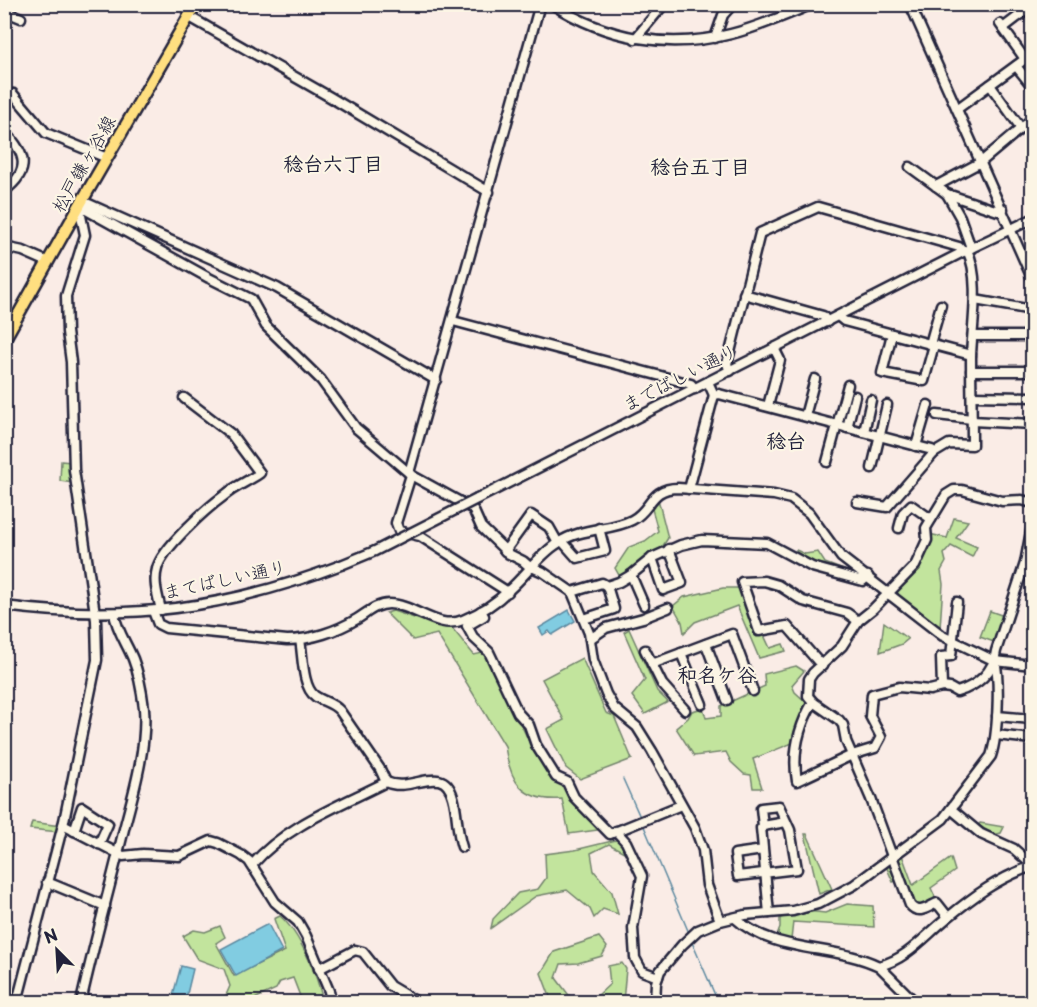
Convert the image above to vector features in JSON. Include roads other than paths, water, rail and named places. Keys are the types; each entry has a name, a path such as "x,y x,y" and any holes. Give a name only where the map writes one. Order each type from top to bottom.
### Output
{"main road":[{"name":"松戸鎌ヶ谷線","path":"4,340 80,203 196,4"}],"street":[{"path":"508,592 420,536 399,531 396,523 540,4"},
{"path":"552,4 590,26 635,39 685,42 734,34 813,4"},
{"path":"635,39 664,4"},
{"path":"715,38 723,15 733,4"},
{"path":"910,4 1032,278"},
{"path":"957,109 1029,56 1001,26 1032,6"},
{"path":"4,11 21,18"},
{"path":"188,16 489,192"},
{"path":"1016,66 1032,86"},
{"path":"990,85 1021,128"},
{"path":"4,98 13,94 46,133 106,158"},
{"path":"936,186 981,162 1032,119"},
{"path":"4,131 15,142 24,166 15,182 4,191"},
{"path":"910,167 947,194 998,211 1002,209"},
{"path":"857,502 887,507 934,453 949,444 972,445 971,355 975,300 971,260 960,217 947,194"},
{"path":"80,203 277,288 436,380"},
{"path":"80,203 209,278 251,299 266,326 321,380 356,428 410,474 473,509 481,527 506,551 572,592 584,619 593,660 613,706 637,727 699,837 707,885 720,921"},
{"path":"17,1002 63,825 97,660 95,613 74,470 71,362 67,332 66,296 85,235 80,203"},
{"path":"730,371 727,364 760,233 818,207 967,250"},
{"name":"までばしい通り","path":"341,565 375,551 826,321 1032,219"},
{"path":"4,247 23,251 48,262"},
{"path":"744,294 823,316 826,321"},
{"path":"975,300 1032,310"},
{"path":"892,334 882,373 924,381 941,305"},
{"path":"838,316 844,321 971,355"},
{"path":"453,321 692,384 695,389"},
{"path":"973,336 1032,336"},
{"path":"768,406 780,360 774,348"},
{"path":"971,371 1032,371"},
{"path":"805,416 815,379"},
{"path":"689,489 714,395 708,382"},
{"path":"826,462 848,385"},
{"path":"714,395 719,394 768,406 932,450 934,453"},
{"path":"847,428 855,396"},
{"path":"972,396 1032,397"},
{"path":"184,398 231,434 260,473 226,493 160,558 156,571 158,624 166,628 300,640 341,627 381,605 395,605 449,623 461,621 481,611 508,592 560,542 580,533 632,520 654,496 664,489 689,489 774,495 791,500 809,513 842,556 954,642 995,661 1032,664"},
{"path":"864,432 871,400"},
{"path":"872,468 887,405"},
{"path":"916,446 928,405"},
{"path":"937,415 1032,424"},
{"path":"948,917 937,903 922,911 911,908 839,720 808,696 809,679 842,646 858,621 915,566 927,540 926,528 946,495 954,490 962,490 1002,501 1022,500 1032,503"},
{"path":"899,528 903,513 911,505 931,519"},
{"path":"506,551 531,515 549,527 560,542 577,558 605,550 599,528"},
{"path":"655,1002 658,977 664,965 692,934 707,925 720,921 793,911 818,904 854,885 943,819 951,809 991,756 996,735 997,716 996,651 1029,564 1032,526"},
{"path":"607,586 631,575 652,558 669,549 702,540 767,543 812,567 863,581 868,576"},
{"path":"652,558 663,590 682,583 669,549"},
{"name":"まてばしい通り","path":"4,606 95,613 157,611 260,593 341,565"},
{"path":"631,575 644,605"},
{"path":"822,666 787,626 759,631 742,582 764,581 778,585 803,601 847,613 858,621"},
{"path":"572,592 602,583 607,586 614,609 584,619"},
{"path":"942,687 941,657 951,656 957,602"},
{"path":"590,639 606,628 643,618 668,608"},
{"path":"481,611 484,616 467,626 473,637 489,652 518,713 529,725 536,745 556,777 567,782 574,797 610,834 681,805"},
{"path":"81,1002 139,763 144,717 138,675 114,613"},
{"path":"651,664 732,634 753,691"},
{"path":"300,640 308,689 314,696 334,705 340,711 371,754 386,782 398,786 432,779 445,781 453,797 456,827 462,847"},
{"path":"706,644 727,700"},
{"path":"645,651 662,684 685,710"},
{"path":"681,653 702,704"},
{"path":"813,702 798,738 794,766 797,781 852,755 873,750 881,737 870,716 873,694 899,687 930,690 942,687 957,692 969,688 990,671 995,661"},
{"path":"997,716 1032,719"},
{"path":"996,735 1032,739"},
{"path":"252,865 286,835 322,813 386,782"},
{"path":"763,850 735,854 738,876 765,873 797,869 786,822 779,806 761,808 764,826 761,828 763,850 765,873 769,913"},
{"path":"74,831 82,807 108,824 99,844"},
{"path":"879,966 913,950 927,934 1000,879 1032,865 1014,849 981,834 951,809"},
{"path":"764,826 786,822"},
{"path":"63,825 123,856 143,854 179,856 211,841 231,849 249,861 275,902 298,922 329,991 331,1002"},
{"path":"616,831 626,842 642,876 633,928 635,958 642,971 658,977"},
{"path":"47,882 105,906"},
{"path":"735,918 763,935 789,945 845,954 879,966 915,1002"},
{"path":"319,969 359,949 390,986 417,1002"}],"water":[{"path":"569,610 575,621 552,635 549,631 543,635 539,628"},
{"path":"268,924 282,951 236,976 221,949"},
{"path":"181,966 193,969 186,998 173,995"}],"waterway":[{"path":"623,779 640,817"},
{"path":"643,824 689,933"},
{"path":"691,940 718,1002"}],"district":[{"name":"稔台六丁目","path":"333,164"},
{"name":"稔台五丁目","path":"700,167"},
{"name":"稔台","path":"786,441"},
{"name":"和名ケ谷","path":"717,675"}]}
